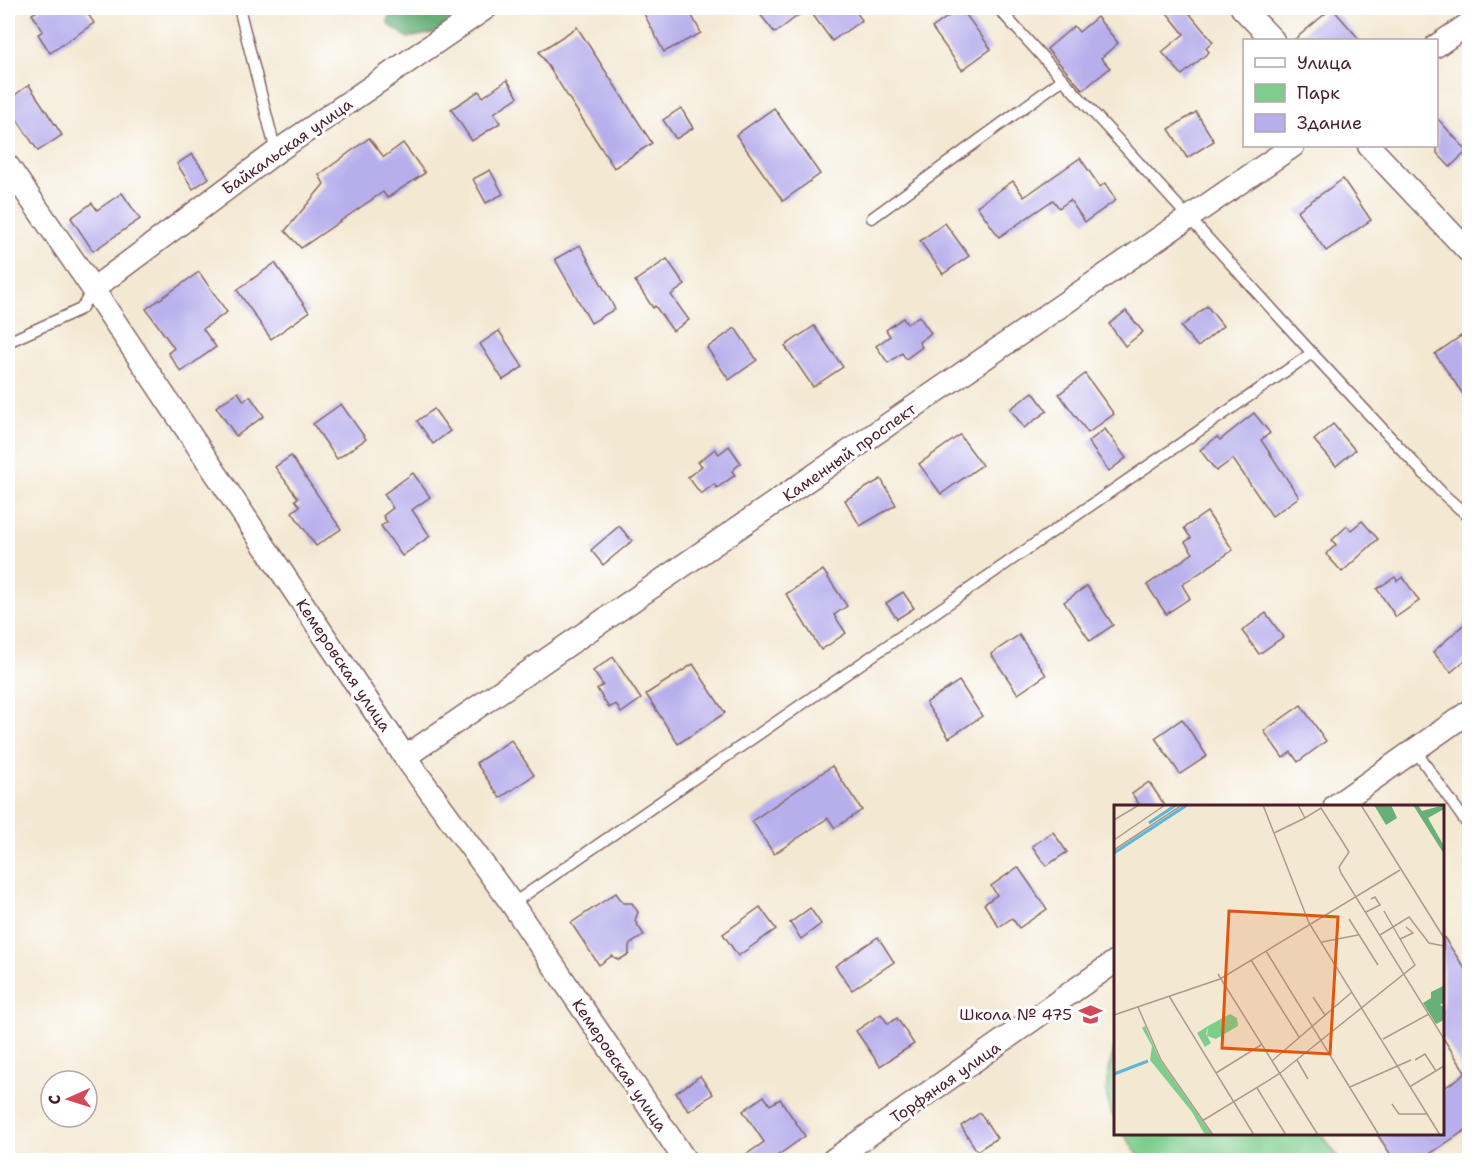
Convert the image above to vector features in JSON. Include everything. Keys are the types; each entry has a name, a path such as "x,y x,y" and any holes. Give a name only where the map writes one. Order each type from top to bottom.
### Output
{"street":[{"name":"Байкальская улица","path":"93,289 276,152 486,8"},
{"path":"1242,8 1272,39"},
{"path":"1438,45 1470,23"},
{"name":"Каменный проспект","path":"405,757 1292,147"},
{"path":"1371,147 1470,254"},
{"name":"Кемеровская улица","path":"8,166 93,289 405,757 512,904 685,1161"},
{"path":"1338,805 1470,711"},
{"name":"Торфяная улица","path":"833,1161 1114,962"}],"lane":[{"path":"239,8 276,152"},
{"path":"998,8 1312,353 1442,493 1470,519"},
{"path":"872,218 1063,79"},
{"path":"8,342 81,309 93,289"},
{"path":"512,904 1312,353"},
{"path":"1415,750 1470,828"}],"green space":[{"path":"390,8 458,8 438,32 408,38 388,24"},
{"path":"1114,1050 1114,1118 1108,1101 1108,1074"},
{"path":"1125,1135 1322,1135 1340,1160 1142,1160"}],"building":[{"path":"42,8 84,8 94,23 50,53 38,34 43,31 32,14"},
{"path":"641,8 688,8 701,33 664,52"},
{"path":"755,8 808,8 775,33"},
{"path":"808,8 853,8 862,20 832,41"},
{"path":"960,8 991,49 962,70 932,28"},
{"path":"1163,8 1185,8 1213,42 1206,48 1209,52 1182,75 1162,52 1184,34"},
{"path":"1332,8 1359,39 1295,39"},
{"path":"1097,17 1118,43 1101,58 1110,68 1083,90 1047,49 1074,26 1079,32"},
{"path":"577,27 652,143 614,168 539,52"},
{"path":"507,80 518,97 494,113 500,123 472,141 451,109 479,91 483,97"},
{"path":"29,85 62,135 38,151 8,106 8,100"},
{"path":"681,108 693,128 676,139 663,120"},
{"path":"774,108 820,174 783,201 736,135"},
{"path":"1196,112 1214,141 1187,158 1169,129"},
{"path":"1438,119 1467,151 1450,167 1437,153"},
{"path":"369,138 384,157 403,143 425,173 387,198 383,192 301,248 285,231 324,184 319,175"},
{"path":"192,154 209,178 193,189 177,164"},
{"path":"1080,158 1100,187 1105,183 1116,200 1085,222 1070,200 1059,208 1053,200 999,237 977,206 1013,181 1024,197"},
{"path":"490,170 503,194 486,203 473,179"},
{"path":"1343,179 1371,220 1326,251 1297,211"},
{"path":"122,193 140,219 93,251 71,218 92,203 97,210"},
{"path":"945,223 969,256 943,274 920,241"},
{"path":"580,245 615,309 591,323 555,259"},
{"path":"667,259 685,285 671,295 689,320 673,331 655,306 653,308 635,281"},
{"path":"275,263 309,312 271,339 237,290"},
{"path":"199,272 227,312 203,329 216,347 181,372 168,353 174,348 146,309"},
{"path":"1207,306 1223,326 1198,347 1181,327"},
{"path":"1126,311 1143,332 1125,346 1109,324"},
{"path":"919,316 931,333 919,342 922,347 906,359 902,353 888,363 876,346 890,336 886,330 903,318 907,324"},
{"path":"814,326 843,367 813,387 785,346"},
{"path":"735,328 757,360 729,380 707,348"},
{"path":"499,331 523,367 503,380 480,344"},
{"path":"1461,336 1470,348 1470,404 1435,354"},
{"path":"1085,374 1114,414 1088,433 1059,394"},
{"path":"238,392 244,401 250,396 264,416 236,436 216,407"},
{"path":"1033,392 1047,411 1024,428 1010,409"},
{"path":"341,404 366,439 337,459 313,424"},
{"path":"434,409 450,431 433,444 417,421"},
{"path":"1254,413 1270,433 1261,440 1299,497 1272,516 1233,459 1216,471 1200,450 1217,437 1220,440"},
{"path":"1333,424 1355,450 1336,466 1314,440"},
{"path":"1105,429 1126,458 1109,471 1088,442"},
{"path":"960,435 982,465 941,494 919,464"},
{"path":"729,446 741,463 732,471 735,475 717,488 714,484 701,494 688,477 702,466 698,462 715,449 719,454"},
{"path":"291,456 341,529 316,546 292,512 300,506 295,500 298,498 275,467"},
{"path":"413,473 430,497 412,510 430,536 402,556 381,526 387,522 383,516 393,508 384,494"},
{"path":"881,479 896,505 860,526 845,500"},
{"path":"1207,512 1233,550 1182,585 1190,598 1166,614 1147,585 1193,553 1185,542 1191,538 1184,528"},
{"path":"1362,521 1378,539 1342,572 1326,554 1336,545 1332,540 1347,526 1351,530"},
{"path":"619,526 632,541 603,565 591,550"},
{"path":"823,570 847,606 834,615 846,633 821,650 786,594"},
{"path":"1395,577 1397,581 1403,577 1419,601 1396,617 1377,589"},
{"path":"1087,586 1113,625 1090,641 1064,602"},
{"path":"903,592 914,608 897,619 886,603"},
{"path":"1266,613 1283,637 1259,654 1242,631"},
{"path":"1470,619 1470,656 1451,672 1433,652"},
{"path":"1019,635 1046,675 1018,694 991,654"},
{"path":"613,657 641,699 621,713 616,704 609,708 597,689 603,685 593,671"},
{"path":"693,664 725,713 678,744 646,694"},
{"path":"959,681 982,716 949,738 926,703"},
{"path":"1301,705 1326,741 1298,762 1291,752 1283,758 1264,731"},
{"path":"1182,719 1207,756 1180,774 1155,738"},
{"path":"511,740 534,775 500,798 476,763"},
{"path":"832,766 862,810 835,828 828,818 774,854 752,821"},
{"path":"1149,782 1165,805 1140,805 1132,794"},
{"path":"1053,832 1067,852 1046,866 1032,846"},
{"path":"1018,867 1047,909 1019,928 1012,918 999,927 984,904 997,895 991,886"},
{"path":"616,893 623,903 632,903 638,912 635,921 644,935 629,945 629,954 619,960 612,956 599,965 571,923"},
{"path":"760,907 776,929 738,956 723,934"},
{"path":"810,908 821,924 801,939 790,923"},
{"path":"878,937 894,962 852,990 835,966"},
{"path":"1444,937 1470,976 1470,1127 1419,1161 1395,1161 1378,1135 1444,1135 1444,1088 1466,1073 1444,1040"},
{"path":"881,1014 888,1024 897,1018 914,1044 880,1066 856,1031"},
{"path":"700,1076 713,1094 689,1111 676,1093"},
{"path":"764,1096 770,1105 780,1099 805,1136 770,1161 737,1161 764,1142 743,1111"},
{"path":"980,1113 997,1138 977,1151 961,1126"}],"place":[{"name":"Школа № 475","path":"1090,1014"}]}
